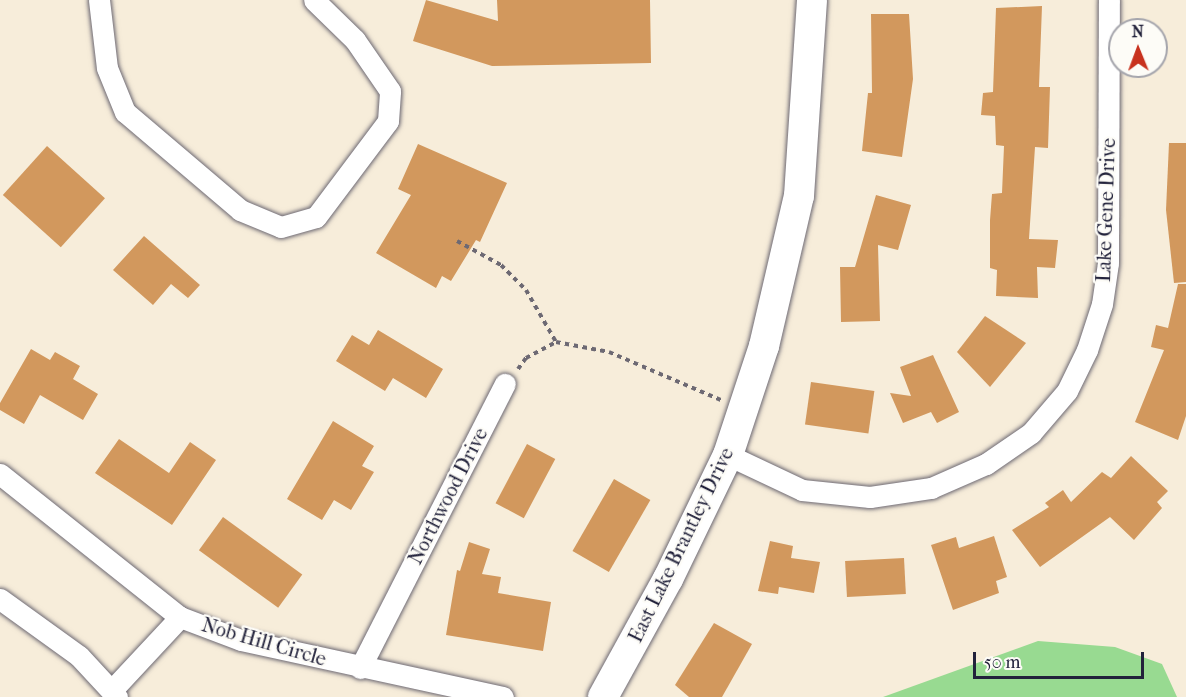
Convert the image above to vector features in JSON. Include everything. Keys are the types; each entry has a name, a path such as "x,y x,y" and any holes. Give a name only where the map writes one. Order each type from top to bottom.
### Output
{"street":[{"path":"99,0 106,68 125,112 240,210 281,227 316,217 387,121 390,91 355,40 314,0"},
{"name":"East Lake Brantley Drive","path":"603,697 678,559 728,455 743,410 785,265 798,196 812,0"},
{"name":"Lake Gene Drive","path":"728,455 802,490 870,497 931,488 986,464 1030,433 1067,391 1087,350 1102,304 1108,263 1108,0"},
{"name":"Northwood Drive","path":"360,668 505,384"},
{"name":"Nob Hill Circle","path":"0,474 180,617 240,640 360,668 503,697"},
{"path":"0,599 79,656 114,693 180,617"}],"path":[{"path":"457,241 501,264 526,290 556,342"},
{"path":"505,384 526,358 556,342 609,352 743,410"}],"green space":[{"path":"1038,641 1115,647 1162,664 1177,697 883,697"}],"building":[{"path":"426,0 498,21 497,0 650,0 651,63 492,66 413,41"},
{"path":"1042,6 1039,87 1050,87 1048,148 1035,147 1029,239 1058,240 1055,268 1037,267 1038,298 996,296 997,270 990,268 990,220 992,194 1002,193 1004,146 996,145 995,116 981,115 983,93 993,92 996,8"},
{"path":"871,14 909,14 913,79 902,157 862,151 868,93 872,93"},
{"path":"1169,143 1186,143 1186,282 1174,283 1166,210"},
{"path":"418,144 507,183 480,242 476,240 451,281 442,276 436,288 376,253 411,195 398,189"},
{"path":"47,146 105,198 61,247 3,195"},
{"path":"876,195 911,205 898,250 878,245 880,321 841,322 840,267 855,267"},
{"path":"144,236 200,285 188,298 171,284 153,305 113,270"},
{"path":"1178,284 1186,284 1186,416 1178,440 1135,422 1164,350 1151,347 1156,325 1168,328"},
{"path":"985,316 1026,343 990,387 957,352"},
{"path":"378,330 443,369 426,398 393,378 385,391 336,361 352,335 369,345"},
{"path":"31,349 50,360 55,352 80,366 73,379 98,394 83,420 40,395 24,424 0,410 0,403"},
{"path":"933,355 959,412 937,423 931,412 903,423 890,393 911,396 900,367"},
{"path":"811,382 874,391 868,433 805,425"},
{"path":"333,421 374,446 362,466 374,472 351,510 334,500 322,520 287,499"},
{"path":"119,439 169,473 190,442 216,460 172,525 95,473"},
{"path":"527,444 555,459 524,518 496,503"},
{"path":"1131,456 1168,491 1157,502 1162,508 1134,540 1110,517 1040,567 1012,530 1049,507 1045,503 1063,490 1071,502 1102,472 1111,478"},
{"path":"614,479 650,500 609,572 572,551"},
{"path":"223,517 302,575 278,608 199,550"},
{"path":"994,536 1007,577 996,581 999,593 953,610 931,545 956,537 959,548"},
{"path":"770,541 793,546 791,558 820,562 814,593 779,587 778,594 758,591"},
{"path":"469,542 490,549 482,574 501,577 498,593 551,602 543,651 446,635 457,570 460,571"},
{"path":"904,558 906,594 847,597 845,561"},
{"path":"714,623 752,644 722,697 689,697 675,685"}]}
